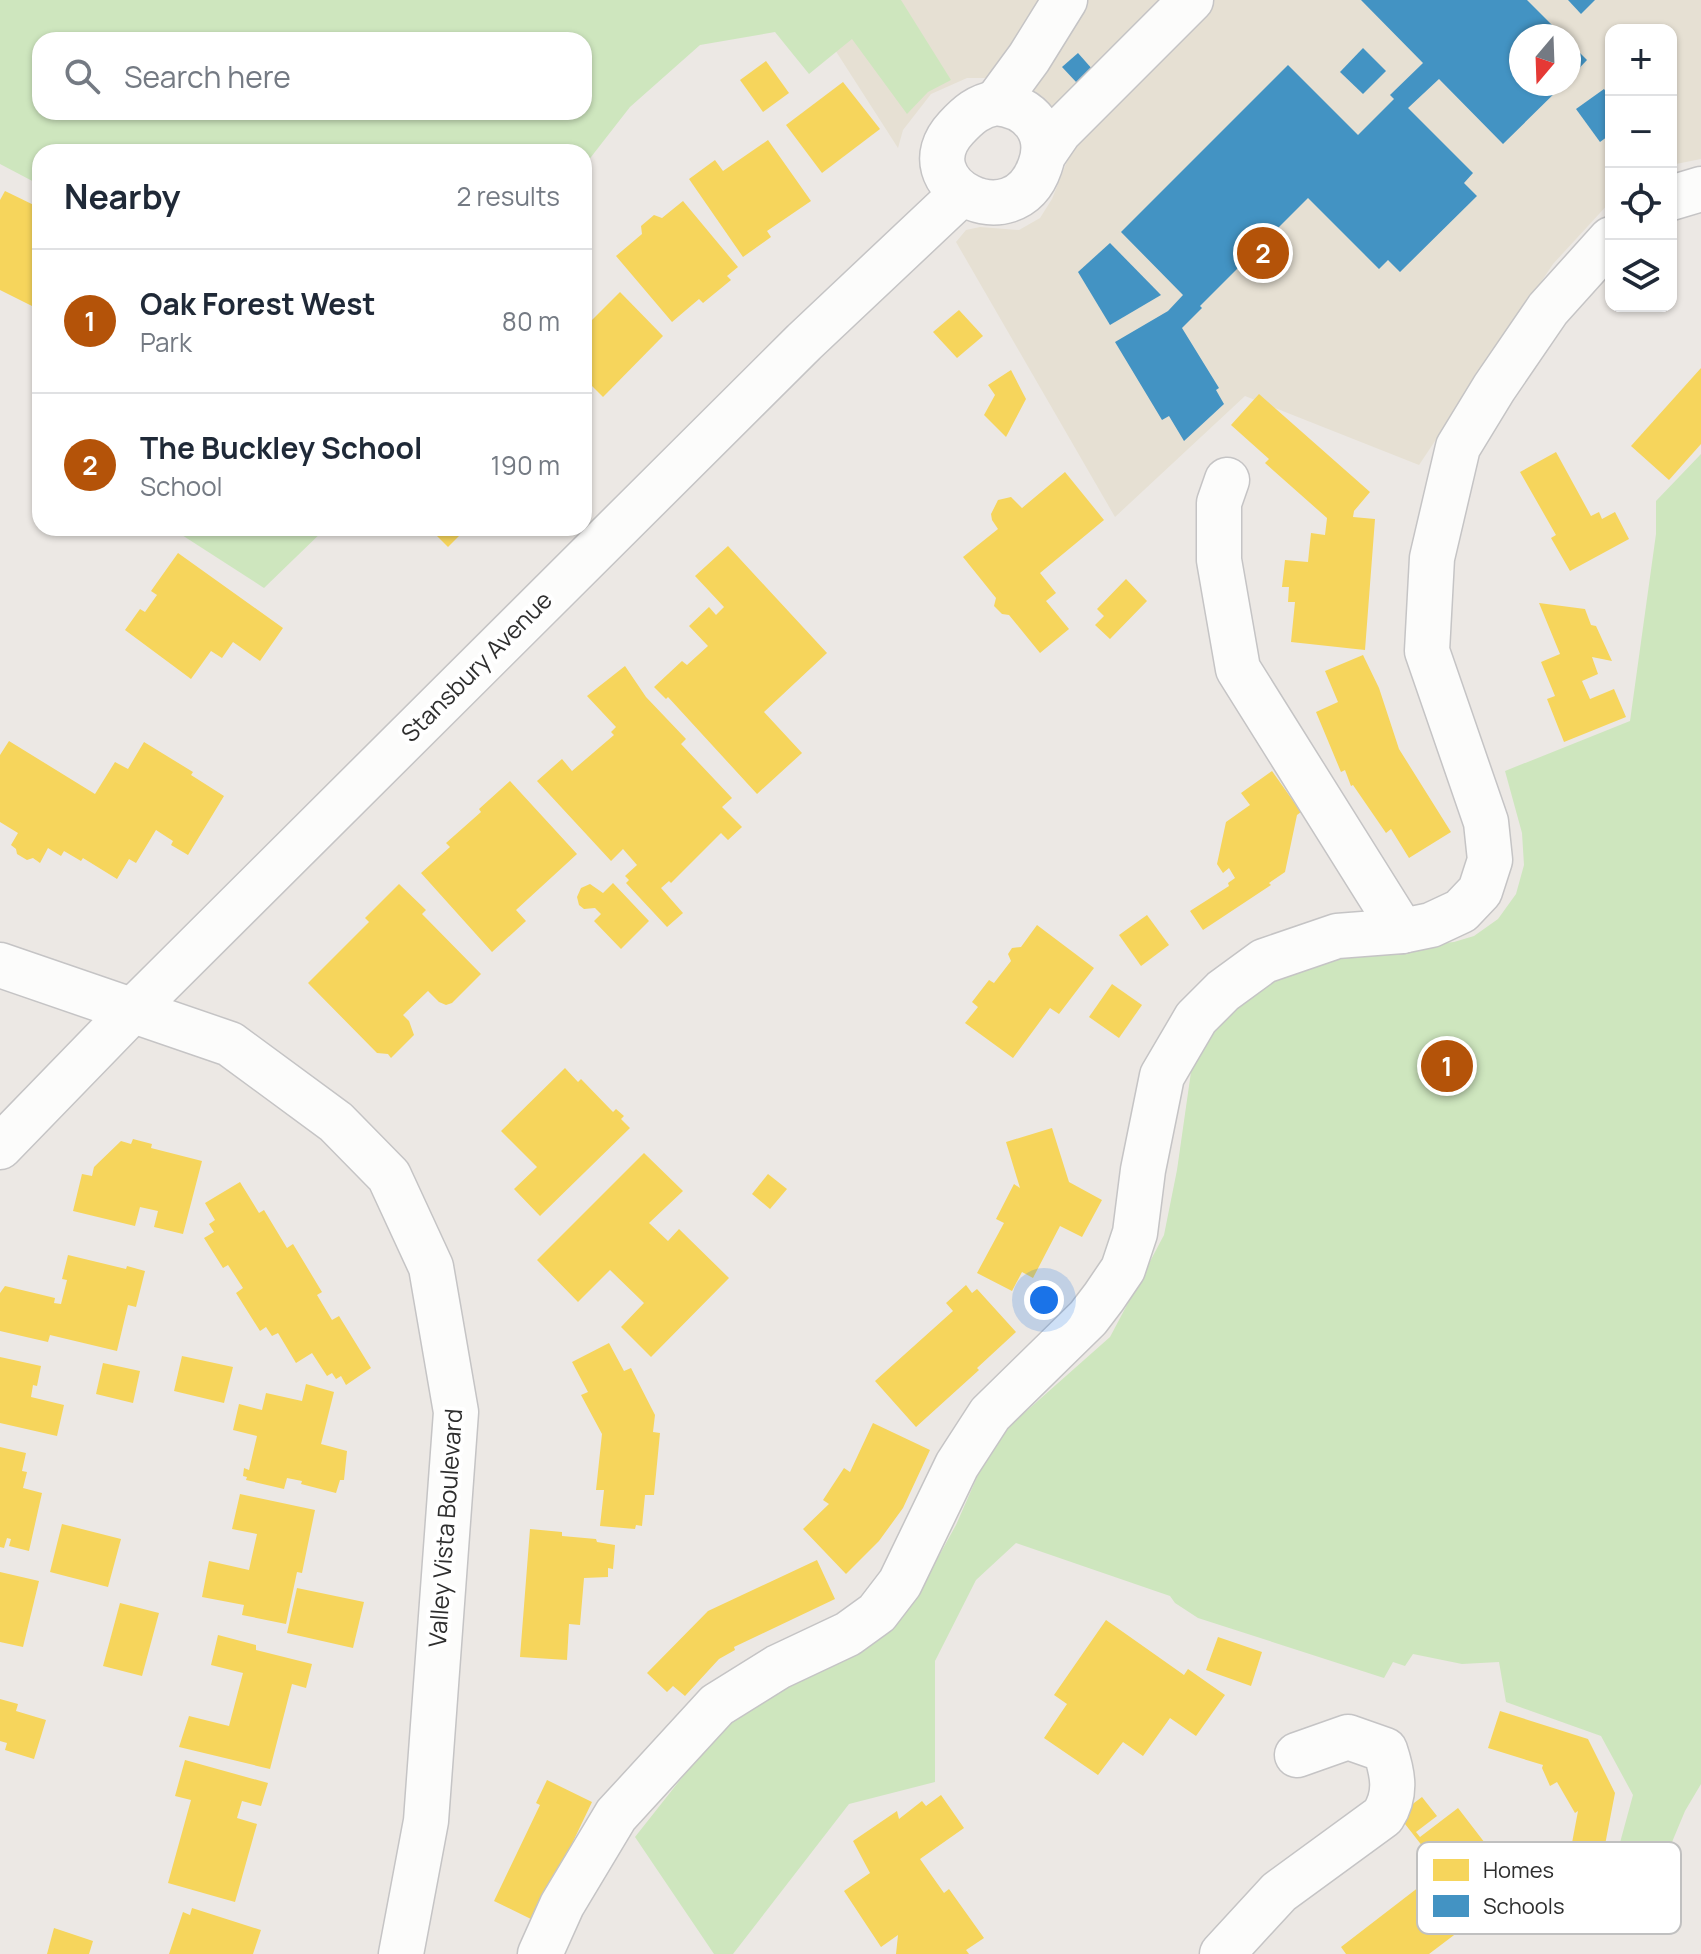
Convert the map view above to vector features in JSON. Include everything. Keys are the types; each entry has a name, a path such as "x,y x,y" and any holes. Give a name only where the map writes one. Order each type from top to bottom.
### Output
{"street":[{"path":"996,103 1065,0"},
{"path":"1046,151 1040,129 1033,119 1006,103 996,103 982,106 967,117 944,145 943,160 946,175 961,194 994,202 1024,193 1038,174 1046,151 1059,132 1191,0"},
{"path":"1677,196 1701,189"},
{"name":"Stansbury Avenue","path":"0,1147 132,1011 804,342 961,194"},
{"path":"540,1954 562,1905 616,1815 717,1705 778,1667 848,1634 877,1613 900,1583 957,1465 990,1414 1088,1318 1104,1297 1123,1269 1135,1233 1143,1170 1162,1076 1196,1018 1223,991 1264,961 1337,936 1402,931 1431,925 1461,911 1480,891 1490,860 1486,822 1427,651 1432,558 1458,447 1548,309 1610,240"},
{"path":"1227,480 1219,503 1219,560 1238,669 1402,931"},
{"name":"Valley Vista Boulevard","path":"0,965 230,1044 336,1122 389,1176 431,1267 456,1412 426,1821 401,1954"},
{"path":"1222,1954 1279,1892 1383,1816 1391,1804 1394,1778 1385,1750 1348,1737 1297,1755"}],"shaded area":[{"path":"803,0 1701,0 1701,159 1677,164 1677,24 1605,24 1605,208 1553,264 1419,465 1245,396 1115,517 956,242 966,230 980,227 1019,230 1040,218 1052,199 1069,156 1063,116 1023,86 995,78 967,78 931,94 903,130 898,148"}],"green space":[{"path":"0,0 901,0 951,80 928,92 907,114 852,39 809,74 775,32 700,45 630,107 592,156 592,144 32,144 32,181 0,164"},
{"path":"1701,454 1701,1784 1672,1842 1620,1842 1633,1795 1601,1736 1506,1702 1499,1662 1462,1664 1413,1654 1405,1666 1393,1662 1384,1678 1198,1618 1175,1603 1170,1596 1016,1543 976,1580 935,1661 935,1782 849,1804 733,1954 714,1954 635,1837 718,1732 758,1701 883,1634 910,1608 956,1525 981,1468 1006,1429 1110,1337 1164,1235 1191,1072 1206,1034 1291,958 1454,942 1474,936 1498,919 1516,894 1524,865 1522,833 1505,771 1630,721 1656,534 1656,501"},
{"path":"183,536 318,536 264,588"}],"building: Homes":[{"path":"766,61 789,93 763,112 740,80"},
{"path":"843,82 880,129 822,173 786,125"},
{"path":"768,140 811,201 767,231 771,237 743,257 689,179 715,160 723,171"},
{"path":"5,191 32,204 32,306 0,290 0,200"},
{"path":"683,201 738,267 727,276 731,280 703,303 699,299 672,322 616,256 642,234 641,226 654,215 662,218"},
{"path":"620,292 663,336 603,397 592,386 592,320"},
{"path":"959,310 983,336 957,358 933,332"},
{"path":"1701,368 1701,444 1669,480 1631,446"},
{"path":"1011,370 1026,399 1006,437 984,415 995,395 988,385"},
{"path":"1259,394 1370,492 1354,511 1353,517 1375,519 1365,650 1291,642 1295,602 1288,602 1289,587 1282,587 1285,560 1308,562 1311,533 1325,535 1327,518 1265,463 1269,459 1231,425"},
{"path":"1556,452 1591,516 1599,512 1602,519 1615,512 1629,539 1570,571 1551,538 1556,535 1520,472"},
{"path":"1065,472 1104,520 1040,573 1056,593 1046,601 1069,629 1040,653 1009,615 1002,614 994,606 996,598 963,557 998,529 991,514 998,500 1011,497 1022,508"},
{"path":"437,536 459,536 448,547"},
{"path":"728,546 827,653 764,712 802,753 757,794 668,697 666,699 654,687 682,661 687,665 708,646 689,626 709,607 716,615 724,607 695,576"},
{"path":"178,553 283,628 260,661 233,642 222,658 211,651 191,679 125,630 140,609 145,612 157,595 151,591"},
{"path":"1126,579 1147,601 1110,639 1095,625 1104,616 1097,609"},
{"path":"1539,603 1585,609 1612,661 1592,657 1598,674 1582,681 1590,699 1614,689 1626,717 1564,742 1547,699 1555,696 1541,662 1560,654"},
{"path":"1363,655 1379,688 1399,749 1451,832 1409,858 1391,829 1386,833 1351,786 1345,770 1341,772 1316,712 1338,702 1325,671"},
{"path":"625,666 646,697 686,739 681,744 732,798 722,807 742,827 728,840 721,833 671,883 669,881 661,888 683,913 667,927 626,883 629,880 625,876 637,865 623,849 611,861 537,781 562,759 572,771 614,735 611,732 616,727 587,696"},
{"path":"9,741 95,794 115,762 128,769 144,742 193,772 191,775 224,796 188,855 171,845 173,841 156,830 136,863 129,859 117,879 83,858 81,861 64,851 61,856 48,848 40,863 33,858 27,860 17,854 11,845 18,833 0,822 0,755"},
{"path":"1272,771 1301,812 1297,815 1285,872 1269,883 1271,885 1203,930 1190,911 1229,886 1228,883 1235,878 1229,868 1223,873 1217,864 1226,822 1250,805 1241,793"},
{"path":"510,781 577,854 516,910 526,921 492,952 421,873 450,847 446,843"},
{"path":"613,883 649,921 621,949 594,921 601,914 595,908 584,909 577,897 581,888 590,884 603,893"},
{"path":"399,884 426,910 422,914 481,974 452,1003 446,1005 428,991 403,1015 414,1035 391,1058 388,1054 377,1053 308,983 369,922 365,918"},
{"path":"1147,915 1169,945 1141,966 1119,935"},
{"path":"1037,925 1094,968 1059,1014 1050,1008 1013,1058 965,1023 978,1007 972,1002 989,980 994,983 1011,961 1008,954 1012,948 1021,947"},
{"path":"1112,984 1142,1005 1119,1038 1089,1017"},
{"path":"565,1068 578,1082 581,1079 613,1112 616,1109 624,1116 621,1119 630,1128 540,1216 514,1189 537,1167 501,1131"},
{"path":"1052,1128 1069,1182 1102,1200 1082,1237 1060,1226 1033,1278 1022,1272 1012,1291 977,1273 1004,1223 996,1219 1014,1184 1020,1188 1006,1142"},
{"path":"133,1139 152,1144 151,1148 202,1161 183,1234 154,1227 158,1211 140,1207 135,1226 73,1211 82,1174 92,1176 94,1167 121,1141 131,1144"},
{"path":"644,1153 683,1191 649,1223 668,1241 679,1229 729,1278 651,1357 621,1327 644,1303 610,1270 578,1302 537,1260"},
{"path":"768,1174 787,1189 770,1209 752,1194"},
{"path":"240,1182 259,1213 264,1210 287,1248 293,1244 322,1292 317,1295 332,1320 339,1316 371,1368 346,1385 341,1376 336,1379 332,1373 327,1376 312,1353 296,1363 278,1333 272,1336 266,1327 260,1331 236,1293 243,1288 228,1265 223,1268 204,1238 214,1232 209,1224 215,1220 205,1203"},
{"path":"68,1255 145,1271 136,1307 128,1305 117,1351 50,1335 48,1342 0,1331 0,1293 5,1286 55,1298 54,1303 61,1304 67,1280 62,1279"},
{"path":"966,1285 972,1293 977,1289 1016,1332 916,1427 875,1381 953,1311 946,1303"},
{"path":"609,1343 624,1371 631,1368 655,1415 653,1432 660,1433 654,1495 645,1495 642,1526 636,1525 635,1529 600,1526 604,1490 596,1490 602,1434 581,1395 588,1392 572,1362"},
{"path":"182,1356 233,1367 224,1403 174,1391"},
{"path":"0,1357 41,1366 31,1397 64,1405 57,1436 0,1423"},
{"path":"103,1363 140,1371 133,1403 96,1394"},
{"path":"306,1384 334,1392 321,1444 347,1451 344,1480 340,1480 336,1493 287,1478 284,1489 246,1480 244,1468 249,1470 257,1436 233,1430 239,1404 262,1410 266,1393 302,1401"},
{"path":"873,1423 930,1450 903,1508 879,1541 846,1574 803,1529 829,1504 823,1500 844,1468 850,1472"},
{"path":"0,1447 26,1453 22,1471 27,1472 23,1488 42,1493 29,1551 9,1546 11,1539 7,1538 4,1548 0,1547"},
{"path":"240,1494 315,1510 302,1573 297,1572 286,1624 242,1615 244,1605 202,1597 209,1561 249,1570 257,1534 232,1529"},
{"path":"62,1524 121,1539 108,1587 50,1572"},
{"path":"530,1529 562,1532 562,1536 596,1539 597,1542 615,1545 613,1569 608,1568 608,1577 584,1578 580,1625 569,1624 567,1660 520,1657"},
{"path":"817,1560 835,1599 734,1647 735,1650 719,1659 685,1696 673,1686 667,1692 647,1673 708,1611"},
{"path":"0,1572 39,1581 23,1647 0,1642"},
{"path":"297,1588 364,1602 353,1648 287,1633"},
{"path":"120,1603 159,1613 142,1676 103,1666"},
{"path":"1106,1620 1184,1675 1188,1669 1225,1695 1196,1736 1170,1718 1143,1756 1123,1742 1098,1775 1044,1738 1067,1704 1054,1695"},
{"path":"218,1635 256,1645 256,1650 312,1664 306,1688 292,1684 270,1769 179,1747 189,1716 229,1726 243,1673 211,1665"},
{"path":"1218,1637 1262,1652 1251,1686 1206,1670"},
{"path":"0,1699 18,1704 16,1711 46,1720 34,1759 5,1750 7,1743 0,1741"},
{"path":"1500,1711 1588,1739 1615,1793 1606,1842 1572,1842 1578,1811 1575,1813 1557,1782 1550,1786 1543,1765 1488,1748"},
{"path":"185,1760 268,1783 261,1806 242,1801 237,1818 257,1824 235,1902 168,1883 191,1800 175,1796"},
{"path":"547,1780 592,1802 535,1921 494,1901 540,1805 536,1803"},
{"path":"941,1795 964,1828 920,1859 944,1893 949,1889 984,1938 966,1950 969,1954 896,1954 898,1935 881,1947 844,1891 870,1873 853,1841 897,1811 899,1819 922,1801 926,1806"},
{"path":"1422,1797 1437,1816 1416,1832 1420,1837 1458,1808 1484,1842 1419,1842 1398,1815"},
{"path":"1417,1888 1417,1934 1455,1934 1429,1954 1346,1954 1341,1947"},
{"path":"192,1908 261,1930 253,1954 169,1954 183,1912 190,1915"},
{"path":"54,1928 93,1941 89,1954 47,1954"}],"building: Schools":[{"path":"1361,0 1527,0 1551,24 1509,24 1509,96 1552,96 1503,144 1439,79 1408,108 1473,173 1464,183 1477,196 1400,272 1388,260 1379,269 1308,198 1200,306 1202,308 1182,328 1219,388 1216,390 1224,404 1184,441 1169,416 1162,420 1115,342 1168,311 1183,295 1121,232 1288,65 1358,135 1394,99 1390,95 1423,63"},
{"path":"1568,0 1595,0 1581,14"},
{"path":"1363,48 1386,71 1363,94 1340,72"},
{"path":"1078,53 1093,70 1077,83 1062,67"},
{"path":"1604,89 1605,138 1600,142 1576,109"},
{"path":"1110,243 1161,295 1110,325 1078,272"}],"place":[{"name":"The Buckley School","path":"1263,253"},
{"name":"Oak Forest West","path":"1447,1066"}]}
